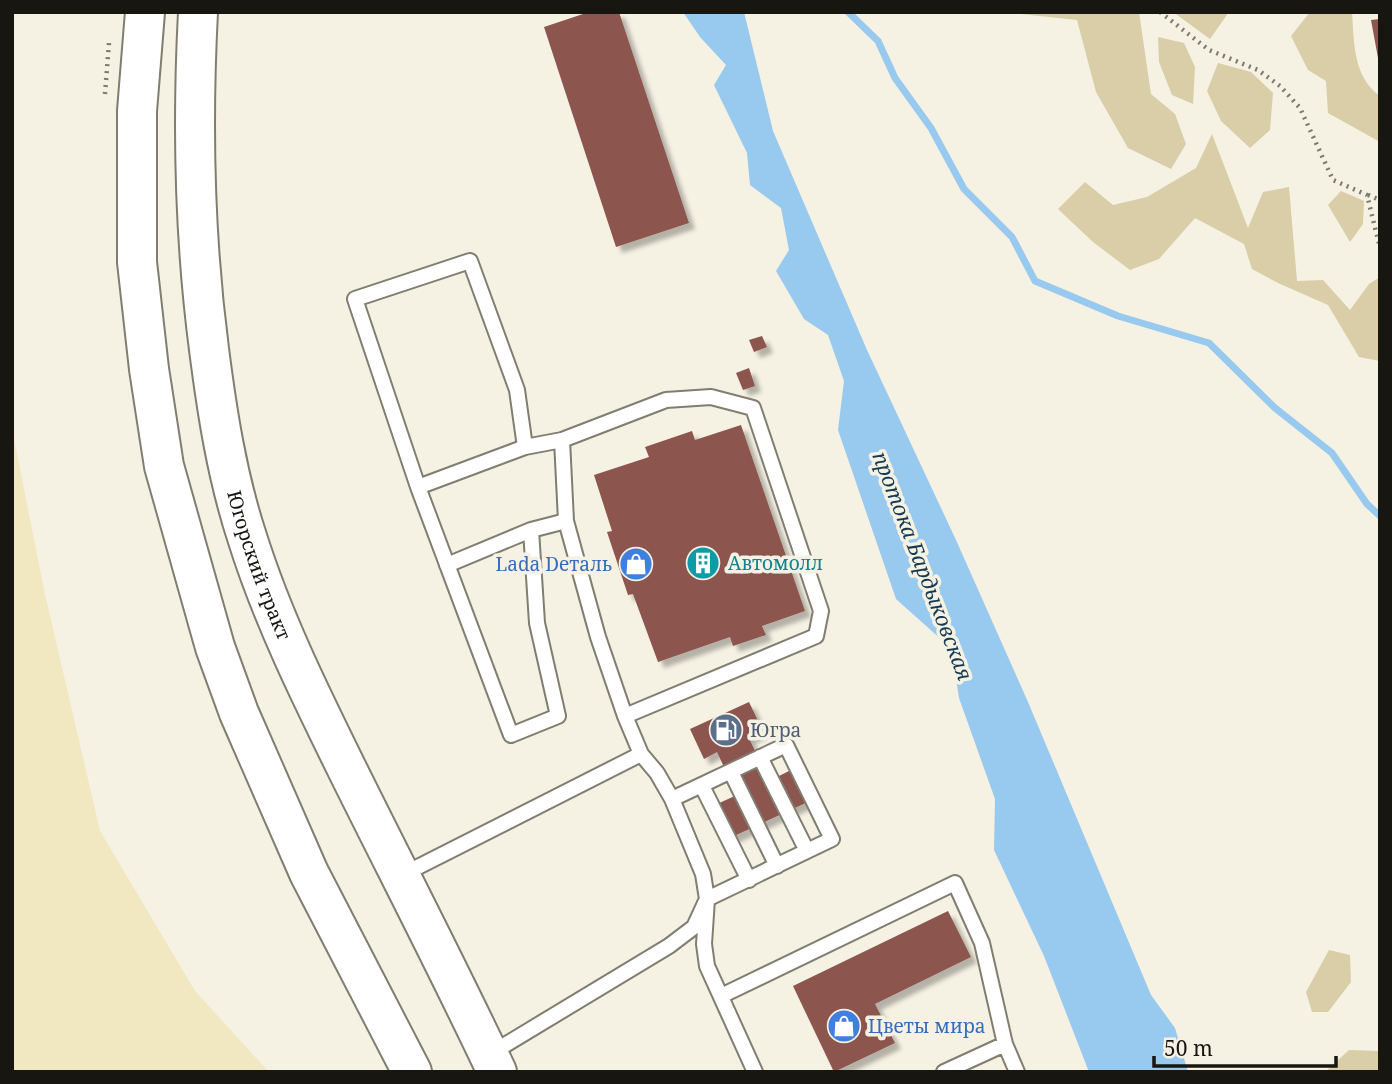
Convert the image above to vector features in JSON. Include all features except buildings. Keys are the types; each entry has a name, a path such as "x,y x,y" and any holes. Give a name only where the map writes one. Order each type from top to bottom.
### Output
{"main road":[{"path":"145,12 137,111 137,262 149,369 164,466 212,635 239,713 309,873 412,1072"},
{"name":"Югорский тракт","path":"198,12 193,96 197,246 215,403 246,536 271,603 323,720 493,1063"}],"lane":[{"path":"525,447 517,390 470,261 355,299 418,487 511,735 558,716 537,623 531,530"},
{"path":"418,487 525,447 562,440 666,400 711,397 753,408 821,611 816,636 625,716"},
{"path":"562,440 566,521 598,637 641,754 657,773 672,799 703,874 707,899 704,944 707,966 755,1072"},
{"path":"447,565 531,530 566,521"},
{"path":"493,1063 694,927 707,899 832,839 786,745 672,799"},
{"path":"400,877 641,754"},
{"path":"760,757 807,851"},
{"path":"731,772 777,866"},
{"path":"702,786 749,880"},
{"path":"721,996 955,883 982,943 1005,1044 1017,1072"},
{"path":"944,1072 1005,1044"}],"path":[{"path":"1160,12 1209,50 1258,70 1280,86 1300,108 1333,180 1380,200"},
{"path":"1367,195 1380,248"}],"shaded area":[{"path":"1002,12 1139,12 1151,94 1175,114 1186,144 1171,169 1128,148 1096,92 1077,20"},
{"path":"1173,12 1229,12 1210,39"},
{"path":"1310,12 1352,12 1360,69 1371,88 1380,96 1380,142 1328,113 1326,81 1308,70 1291,36"},
{"path":"1158,37 1184,43 1195,67 1193,104 1172,95 1159,62"},
{"path":"1218,63 1251,72 1273,93 1270,130 1250,148 1221,121 1207,91"},
{"path":"1212,134 1248,228 1263,192 1289,187 1297,281 1323,280 1350,310 1369,284 1380,277 1380,361 1359,357 1328,305 1252,269 1244,244 1195,218 1159,259 1130,270 1093,242 1058,209 1085,182 1113,205 1147,197 1196,168"},
{"path":"1341,191 1364,201 1363,224 1350,242 1328,205"},
{"path":"1329,950 1350,955 1351,982 1328,1012 1312,1012 1306,992"},
{"path":"1349,1050 1380,1051 1380,1072 1325,1072"}],"sand":[{"path":"12,428 44,590 100,831 195,991 269,1072 12,1072"}],"water":[{"name":"протока Бардыковская","path":"683,12 744,12 773,131 867,350 1028,702 1151,995 1175,1028 1188,1072 1089,1072 1044,956 994,850 995,799 959,698 956,678 943,641 896,599 838,430 844,381 828,335 804,319 776,271 789,250 781,208 750,185 747,153 714,85 726,65 700,37"}],"waterway":[{"path":"848,12 878,41 895,78 931,128 964,189 1012,237 1035,281 1118,316 1209,343 1275,408 1332,453 1367,504 1380,516"}],"place":[{"name":"Автомолл","path":"703,563"},
{"name":"Lada Dеталь","path":"636,564"},
{"name":"Югра","path":"726,730"},
{"name":"Цветы мира","path":"844,1026"}]}
